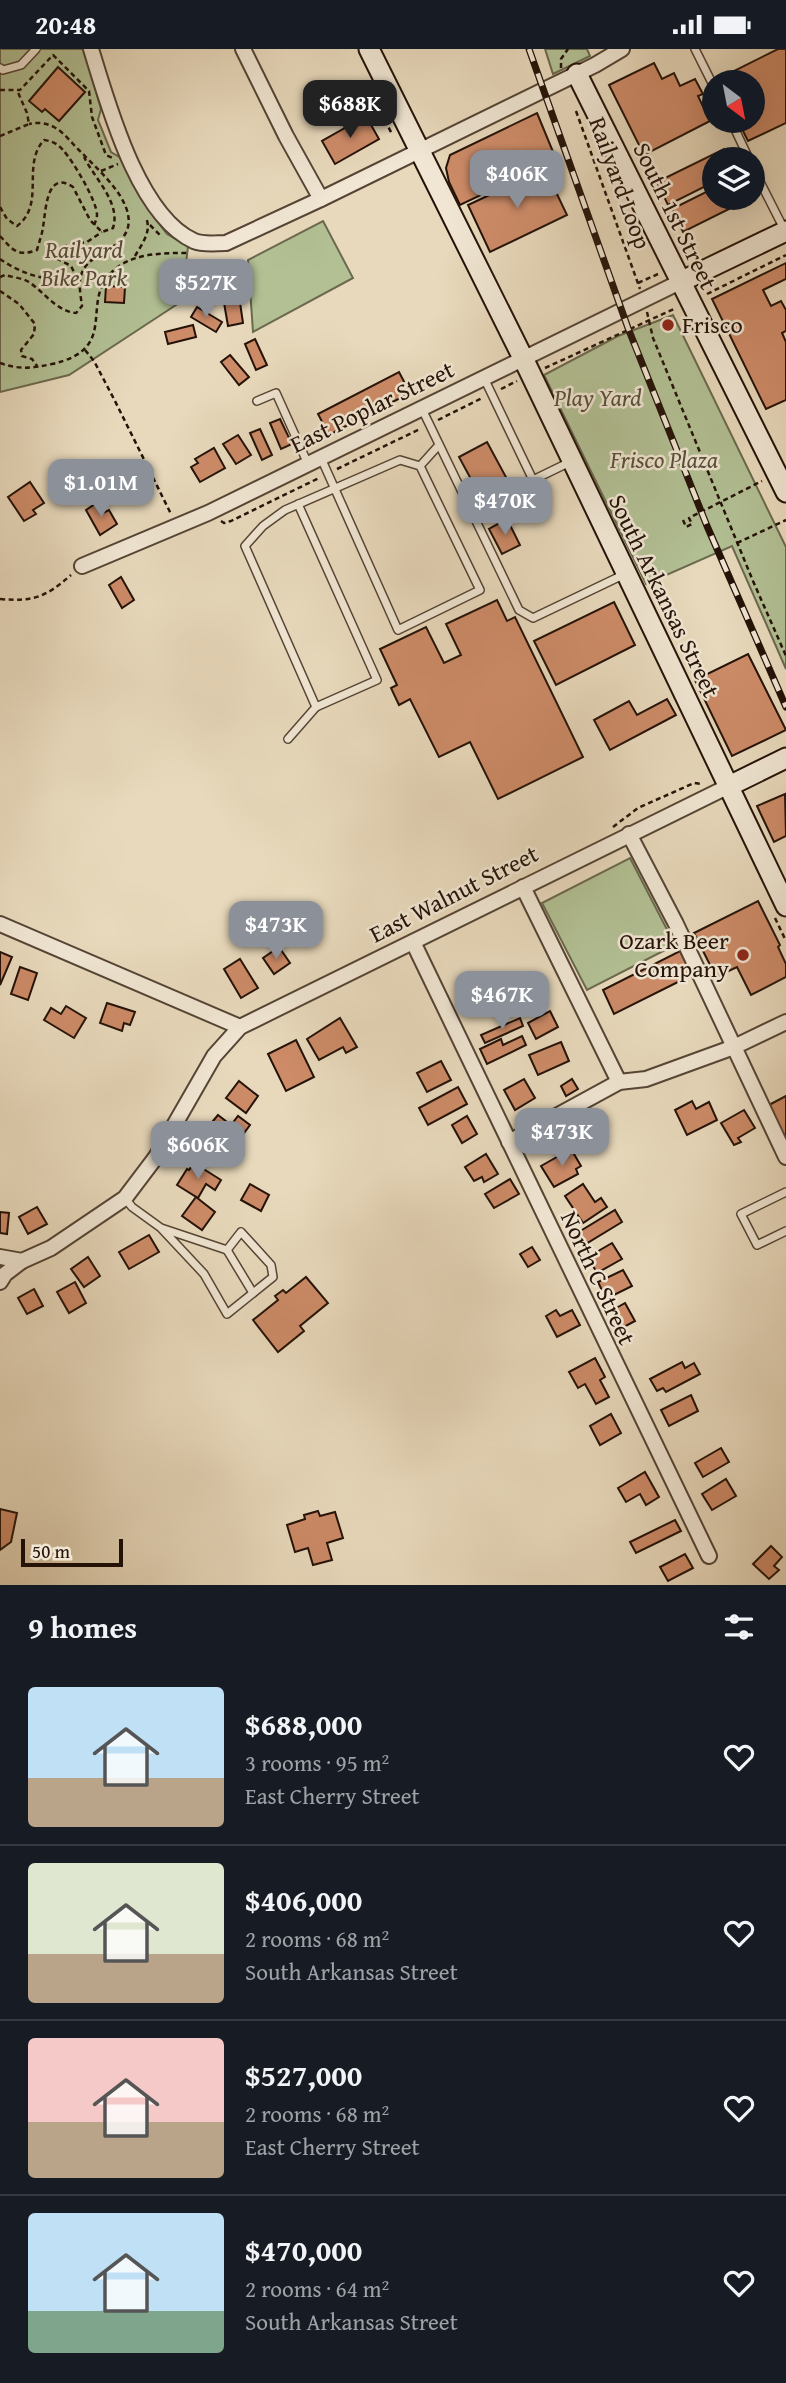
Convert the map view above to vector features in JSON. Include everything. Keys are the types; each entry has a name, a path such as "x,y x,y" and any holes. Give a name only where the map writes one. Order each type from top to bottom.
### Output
{"street":[{"path":"91,49 113,121 151,201 172,229 196,242 226,243 543,90 569,70 621,49"},
{"path":"243,49 321,199"},
{"name":"South Arkansas Street","path":"369,49 531,364 572,461 786,906"},
{"name":"South 1st Street","path":"569,70 672,278 786,492"},
{"path":"672,278 786,231"},
{"name":"East Poplar Street","path":"82,566 208,513 484,377 531,364 672,278"},
{"name":"East Walnut Street","path":"2,1278 22,1261 51,1248 125,1198 156,1157 214,1056 240,1027 786,758"},
{"path":"629,834 676,924 786,1157"},
{"path":"523,887 619,1082"},
{"path":"0,924 240,1027"},
{"name":"North C Street","path":"413,942 709,1556"},
{"path":"509,1142 619,1082 646,1079 734,1047 786,1022"},
{"path":"0,1257 22,1261"}],"lane":[{"path":"0,68 3,70 21,65 36,49"},
{"path":"695,49 706,70"},
{"path":"765,191 786,231"},
{"path":"484,377 534,479 572,461"},
{"path":"257,401 276,393 314,461 328,474 335,489 398,630 480,590 420,466 400,460 335,489 285,510 264,526 246,546 316,707"},
{"path":"422,407 438,446 519,610 533,618 626,573"},
{"path":"420,466 438,446"},
{"path":"288,739 316,707 377,680 298,504"},
{"path":"786,1192 741,1214 757,1245 786,1231"},
{"path":"125,1198 132,1207 161,1228 204,1274 227,1314 273,1277 271,1265 241,1232 227,1250"},
{"path":"161,1228 227,1250 253,1293"}],"path":[{"path":"568,49 561,59 569,70"},
{"path":"0,90 20,90 32,80 52,55 89,91 92,117 106,155 118,164 102,171"},
{"path":"17,90 29,124"},
{"name":"Railyard Loop","path":"572,100 638,283 658,274 672,278"},
{"path":"0,136 38,122 55,128 102,171 121,197 129,214 128,228 120,242 91,260 82,272 79,282 82,306 76,313 67,312 42,295 29,282 5,275 0,277"},
{"path":"0,207 7,219 17,226 25,220 34,194 34,157 44,140 52,141 63,150 73,165 94,204 97,215 94,226"},
{"path":"0,259 26,274 58,281 69,280 75,274 71,266 54,257 54,248 87,241 113,228 116,218 110,200 83,154"},
{"path":"0,236 14,251 25,254 37,250 47,195 58,182 66,182 73,187 94,226 102,232"},
{"path":"134,258 144,242 149,225 144,212"},
{"path":"0,363 16,369 63,362 84,349 92,340 97,325 98,300 102,285 111,272 134,258 194,252"},
{"path":"707,294 786,255"},
{"path":"0,291 19,304 35,324 34,334 21,350 22,356 32,359 38,367"},
{"path":"646,307 653,338 786,656"},
{"path":"531,364 552,365 588,346 674,309"},
{"path":"84,349 94,361 110,391 177,526"},
{"path":"208,513 224,523 231,521 516,381"},
{"path":"683,520 686,527 692,524 690,518 765,480"},
{"path":"737,543 786,520"},
{"path":"0,599 25,601 43,596 82,566"}],"green space":[{"name":"Railyard Bike Park","path":"0,49 84,49 101,109 98,120 111,152 121,158 154,217 167,234 188,246 182,300 179,303 69,375 0,392"},
{"path":"545,49 587,49 590,56 553,74"},
{"path":"323,221 353,278 253,332 248,260"},
{"name":"Frisco Plaza","path":"673,315 786,547 786,669 732,546 646,584 544,375 618,336"},
{"path":"630,858 675,945 587,990 542,903"}],"building":[{"path":"778,49 786,49 786,123 765,133 765,70 736,70"},
{"path":"654,63 662,79 674,73 680,86 695,79 702,92 698,96 702,104 702,125 644,155 609,85"},
{"path":"58,67 85,92 59,121 45,109 42,112 29,101"},
{"path":"537,113 556,159 460,205 449,182 446,168 450,155"},
{"path":"366,116 379,139 335,164 322,141"},
{"path":"744,133 765,133 748,141"},
{"path":"702,160 702,188 668,205 657,182"},
{"path":"545,169 567,215 490,252 468,205"},
{"path":"702,194 702,210 727,210 683,232 672,209"},
{"path":"786,263 786,279 763,290 771,306 781,301 786,310 786,331 782,333 786,342 786,400 766,409 712,299"},
{"path":"106,286 125,287 124,303 105,302"},
{"path":"238,289 243,323 228,326 222,291"},
{"path":"197,307 222,322 216,332 191,317"},
{"path":"193,325 196,337 168,344 165,332"},
{"path":"255,339 267,365 256,370 245,344"},
{"path":"230,355 249,377 239,385 221,362"},
{"path":"399,372 410,393 329,435 318,414"},
{"path":"280,419 292,444 281,449 270,423"},
{"path":"260,429 272,455 262,460 250,433"},
{"path":"238,435 251,455 236,464 223,444"},
{"path":"487,442 507,479 479,494 459,457"},
{"path":"214,448 225,468 200,482 191,467 198,463 195,459"},
{"path":"30,482 44,503 33,510 36,514 24,521 8,497"},
{"path":"95,504 101,514 109,510 117,524 100,535 86,510"},
{"path":"507,519 520,545 502,554 489,529"},
{"path":"121,577 134,600 122,608 109,585"},
{"path":"497,600 507,621 515,617 583,757 498,799 470,742 439,757 410,699 399,705 391,688 397,685 380,649 426,627 444,663 461,655 446,624"},
{"path":"614,602 635,645 556,685 534,641"},
{"path":"748,654 786,730 732,756 695,680"},
{"path":"667,699 676,715 610,750 594,720 629,701 637,715"},
{"path":"785,794 786,836 774,842 757,806"},
{"name":"Ozark Beer Company","path":"758,901 780,945 778,947 786,964 786,977 751,995 737,967 716,977 694,933"},
{"path":"279,947 290,963 274,974 263,958"},
{"path":"680,951 692,975 614,1014 603,990"},
{"path":"0,952 12,957 0,985"},
{"path":"240,959 258,988 241,998 224,969"},
{"path":"20,967 37,973 28,1000 11,994"},
{"path":"107,1003 135,1012 130,1025 124,1023 122,1031 100,1023"},
{"path":"66,1006 86,1018 74,1038 44,1020 51,1008 61,1014"},
{"path":"550,1011 558,1027 536,1039 528,1023"},
{"path":"340,1018 357,1047 346,1053 343,1047 319,1060 307,1039"},
{"path":"520,1018 523,1026 485,1043 481,1035"},
{"path":"522,1036 526,1045 487,1064 480,1049 501,1039 503,1045"},
{"path":"296,1040 314,1077 286,1091 268,1054"},
{"path":"561,1042 569,1061 538,1075 529,1055"},
{"path":"441,1061 451,1080 427,1092 417,1073"},
{"path":"524,1079 535,1098 515,1110 504,1090"},
{"path":"572,1079 578,1089 566,1096 561,1086"},
{"path":"239,1081 258,1096 246,1113 226,1098"},
{"path":"458,1087 467,1104 428,1125 419,1108"},
{"path":"786,1096 786,1142 767,1106"},
{"path":"692,1101 696,1109 709,1102 717,1120 687,1135 675,1110"},
{"path":"744,1110 755,1128 738,1138 741,1142 734,1145 721,1123"},
{"path":"218,1115 231,1125 238,1116 250,1125 233,1148 223,1141 220,1146 203,1133"},
{"path":"467,1116 477,1134 462,1143 452,1125"},
{"path":"571,1149 581,1166 576,1169 578,1174 554,1187 541,1166"},
{"path":"486,1154 498,1174 484,1182 482,1177 474,1181 465,1167"},
{"path":"194,1163 221,1180 215,1190 206,1184 198,1198 177,1185"},
{"path":"510,1179 519,1194 494,1208 485,1194"},
{"path":"250,1184 269,1195 261,1211 241,1200"},
{"path":"583,1184 595,1202 601,1198 607,1207 583,1223 565,1196"},
{"path":"196,1197 215,1212 202,1230 182,1216"},
{"path":"37,1207 47,1224 28,1234 19,1217"},
{"path":"615,1210 622,1222 584,1245 577,1233"},
{"path":"0,1212 9,1213 7,1234 0,1233"},
{"path":"149,1235 159,1252 129,1269 119,1252"},
{"path":"612,1243 622,1259 597,1273 588,1257"},
{"path":"532,1247 540,1260 528,1267 520,1254"},
{"path":"88,1257 100,1276 84,1287 71,1269"},
{"path":"623,1270 632,1286 606,1299 598,1282"},
{"path":"306,1277 328,1303 300,1326 304,1331 278,1352 253,1320 278,1300 275,1296 283,1290 286,1293"},
{"path":"75,1282 86,1303 69,1313 57,1292"},
{"path":"34,1289 43,1306 27,1314 18,1298"},
{"path":"625,1303 635,1321 622,1328 611,1311"},
{"path":"556,1310 560,1316 572,1310 580,1325 557,1337 546,1316"},
{"path":"595,1358 605,1377 600,1380 609,1397 596,1404 585,1384 578,1388 569,1372"},
{"path":"682,1362 685,1368 694,1363 700,1374 666,1392 663,1388 657,1391 650,1379"},
{"path":"691,1395 698,1411 669,1426 661,1410"},
{"path":"611,1414 621,1433 600,1445 590,1426"},
{"path":"721,1448 729,1462 703,1477 695,1463"},
{"path":"645,1472 659,1497 646,1505 640,1494 626,1502 618,1488"},
{"path":"726,1479 736,1496 712,1510 702,1494"},
{"path":"0,1509 17,1513 11,1542 0,1550"},
{"path":"318,1511 320,1516 335,1512 343,1538 327,1543 332,1560 313,1565 308,1548 295,1552 287,1525 305,1519 304,1515"},
{"path":"675,1520 681,1531 636,1553 630,1542"},
{"path":"771,1546 782,1557 774,1566 779,1570 769,1579 753,1564"},
{"path":"685,1554 693,1568 668,1581 660,1567"}],"railway":[{"path":"529,49 628,328 707,526 786,707"}],"place":[{"name":"Frisco","path":"668,325"},
{"name":"Ozark Beer Company","path":"743,955"}],"park label":[{"name":"Play Yard","path":"598,398"}]}
